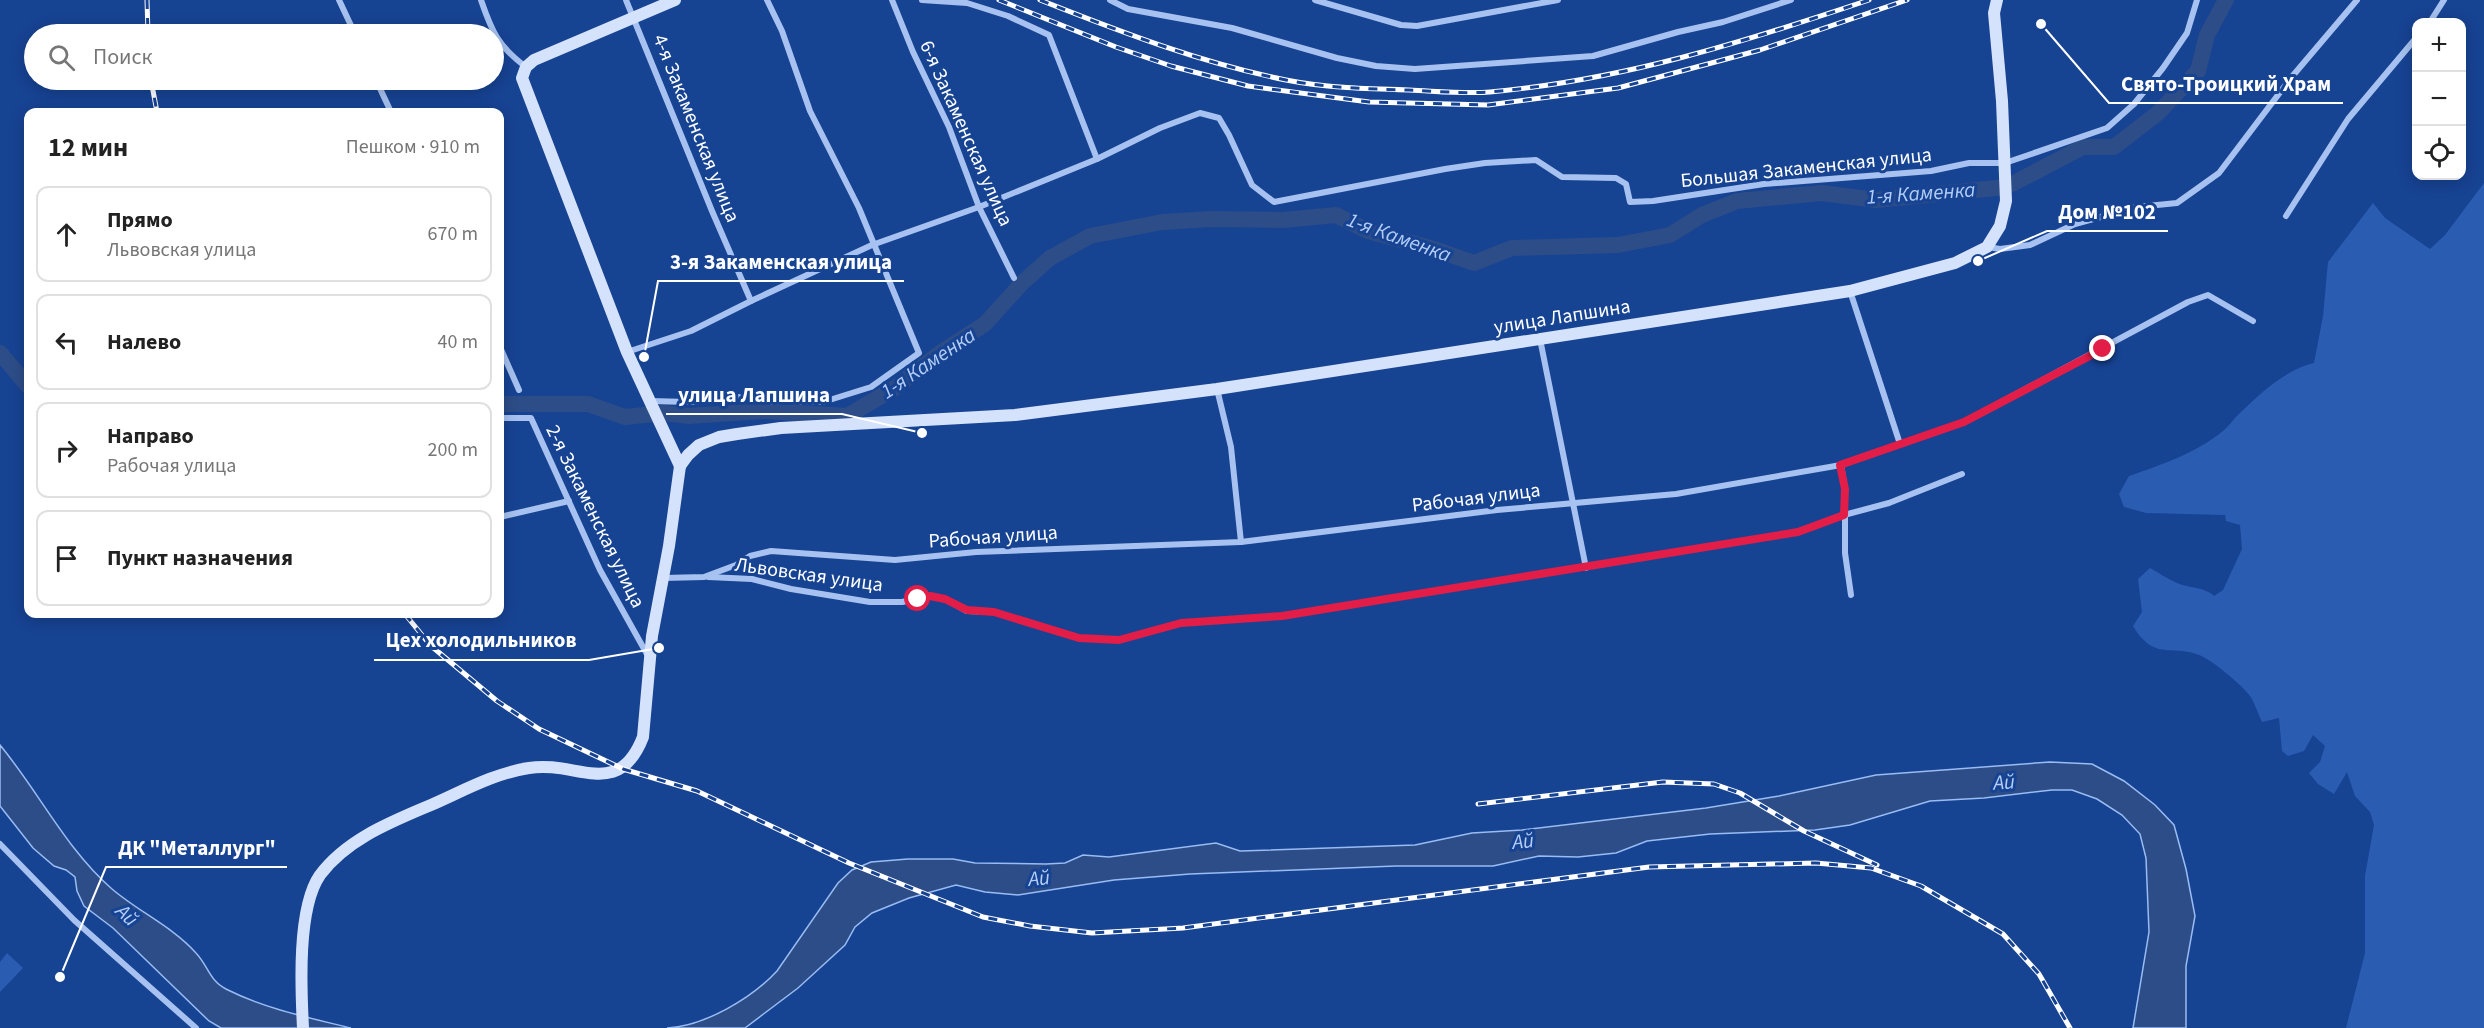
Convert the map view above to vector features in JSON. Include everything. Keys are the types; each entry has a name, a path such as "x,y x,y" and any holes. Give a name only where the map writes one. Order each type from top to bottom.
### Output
{"street":[{"path":"339,0 350,24"},
{"path":"481,0 489,24"},
{"name":"4-я Закаменская улица","path":"626,0 750,301"},
{"path":"303,1028 300,979 310,901 320,876 345,849 364,836 407,815 503,774 531,768 564,769 600,774 623,769 638,751 643,737 650,659 680,466 627,352 522,78 526,67 534,60 675,0"},
{"path":"650,401 689,402 738,397 767,402 823,402 871,387 919,353 872,245 859,208 810,111 782,31 767,0"},
{"name":"6-я Закаменская улица","path":"892,0 913,52 949,127 979,207 1014,278"},
{"path":"627,352 691,331 872,245 979,207 1097,159 1049,35 1008,16 967,3 922,0"},
{"path":"1110,0 1128,9 1232,28 1337,58 1376,66 1415,69 1593,56 1723,22 1791,0"},
{"path":"1315,0 1401,25 1418,26 1558,0"},
{"path":"1987,247 2000,226 2006,201 1994,13 1997,0"},
{"name":"Большая Закаменская улица","path":"1097,159 1160,128 1200,113 1219,118 1252,185 1274,202 1445,169 1485,163 1536,160 1562,177 1616,178 1626,184 1630,202 1653,201 1764,184 1931,171 1969,163 2005,163 2107,128 2134,105 2181,42 2187,33 2197,0"},
{"name":"улица Лапшина","path":"680,466 699,445 718,437 758,430 1015,415 1217,389 1850,291 1955,263 1987,247 2000,249 2030,245 2076,224 2137,207 2177,203 2219,173 2290,79 2357,0"},
{"path":"2433,18 2444,0"},
{"path":"2286,216 2348,119 2412,43"},
{"path":"504,48 526,67"},
{"path":"381,90 389,108"},
{"path":"1850,291 1900,444"},
{"name":"Рабочая улица","path":"663,578 704,577 736,565 750,556 771,551 895,560 976,552 1241,542 1574,502 1676,494 1840,465 1964,422 2188,302 2208,295 2253,321"},
{"path":"1540,339 1586,568"},
{"path":"504,356 519,390"},
{"path":"1217,389 1231,447 1241,542"},
{"name":"2-я Закаменская улица","path":"504,418 531,418 600,570 650,659"},
{"path":"1840,465 1845,489 1845,553 1851,595"},
{"name":"Львовская улица","path":"704,577 752,579 791,589 870,602 902,602 930,596 945,599 967,610 994,612 1079,638 1119,640 1181,623 1282,616 1798,532 1844,515 1889,503 1962,474"},
{"path":"504,516 569,501"},
{"path":"0,844 74,920 196,1028"}],"shaded area":[{"path":"2484,183 2484,1028 2346,1028 2365,953 2365,876 2374,825 2370,812 2355,796 2347,772 2334,794 2318,784 2309,773 2320,762 2325,746 2313,735 2304,751 2288,756 2282,751 2279,718 2262,722 2250,696 2226,673 2199,655 2156,648 2141,637 2133,626 2142,612 2138,579 2150,568 2177,583 2202,589 2214,596 2223,590 2242,549 2240,525 2226,521 2225,515 2146,513 2124,507 2119,494 2129,476 2166,463 2213,439 2275,382 2294,370 2314,363 2323,316 2328,262 2373,203 2385,218 2430,249 2445,235"},
{"path":"7,953 23,968 0,992 0,962"}],"water":[{"name":"Ай","path":"0,745 67,838 96,873 122,897 187,944 217,982 243,997 273,1008 351,1028 221,1028 209,1021 113,928 84,906 77,891 75,877 66,870 54,866 33,848 0,806"},
{"name":"Ай","path":"2050,762 2092,764 2124,781 2155,805 2174,825 2195,916 2186,966 2186,1028 2133,1028 2149,932 2146,858 2140,834 2122,815 2097,799 2072,790 2052,790 1984,798 1930,801 1850,825 1815,830 1710,834 1647,841 1616,853 1578,857 1539,856 1493,866 1396,866 1190,874 1114,880 1018,895 985,892 956,885 909,898 872,913 855,927 845,945 798,988 745,1028 667,1028 697,1022 712,1016 755,991 777,971 838,883 852,870 871,862 953,859 975,863 1065,863 1083,855 1109,857 1216,843 1240,851 1415,845 1472,833 1522,830 1706,808 1779,796 1876,775"}],"waterway":[{"name":"1-я Каменка","path":"504,404 588,404 625,417 664,413 689,416 765,411 847,416 895,388 940,353 985,324 1022,283 1050,258 1090,236 1162,222 1211,219 1283,220 1336,215 1368,231 1434,249 1474,263 1512,248 1618,245 1670,235 1702,215 1737,201 1822,193 1876,200 1997,188 2014,183 2083,147 2114,147 2158,113 2198,71 2207,35 2226,0"},
{"path":"0,353 24,381"}],"railway":[{"path":"147,0 148,24"},
{"path":"999,0 1116,47 1171,66 1248,86 1369,102 1488,105 1618,88 1760,50 1907,0"},
{"path":"1040,0 1192,56 1286,80 1347,88 1470,93 1539,86 1635,69 1729,44 1869,0"},
{"path":"153,90 156,108"},
{"path":"408,618 430,645 497,701 539,729 623,769 697,791 849,863 983,917 1030,926 1092,933 1183,928 1649,867 1816,863 1871,868 1921,886 2003,934 2039,974 2070,1028"},
{"path":"1478,804 1663,782 1714,784 1740,793 1804,831 1877,865"}],"place":[{"name":"Свято-Троицкий Храм","path":"2041,24"},
{"name":"Дом №102","path":"1978,261"},
{"name":"3-я Закаменская улица","path":"644,357"},
{"name":"улица Лапшина","path":"922,433"},
{"name":"Цех холодильников","path":"659,648"},
{"name":"ДК \"Металлург\"","path":"60,977"}],"route":[{"path":"918,599 930,596 945,599 967,610 994,612 1079,638 1119,640 1181,623 1282,616 1798,532 1844,515 1845,489 1840,465 1964,422 2103,349"}]}
